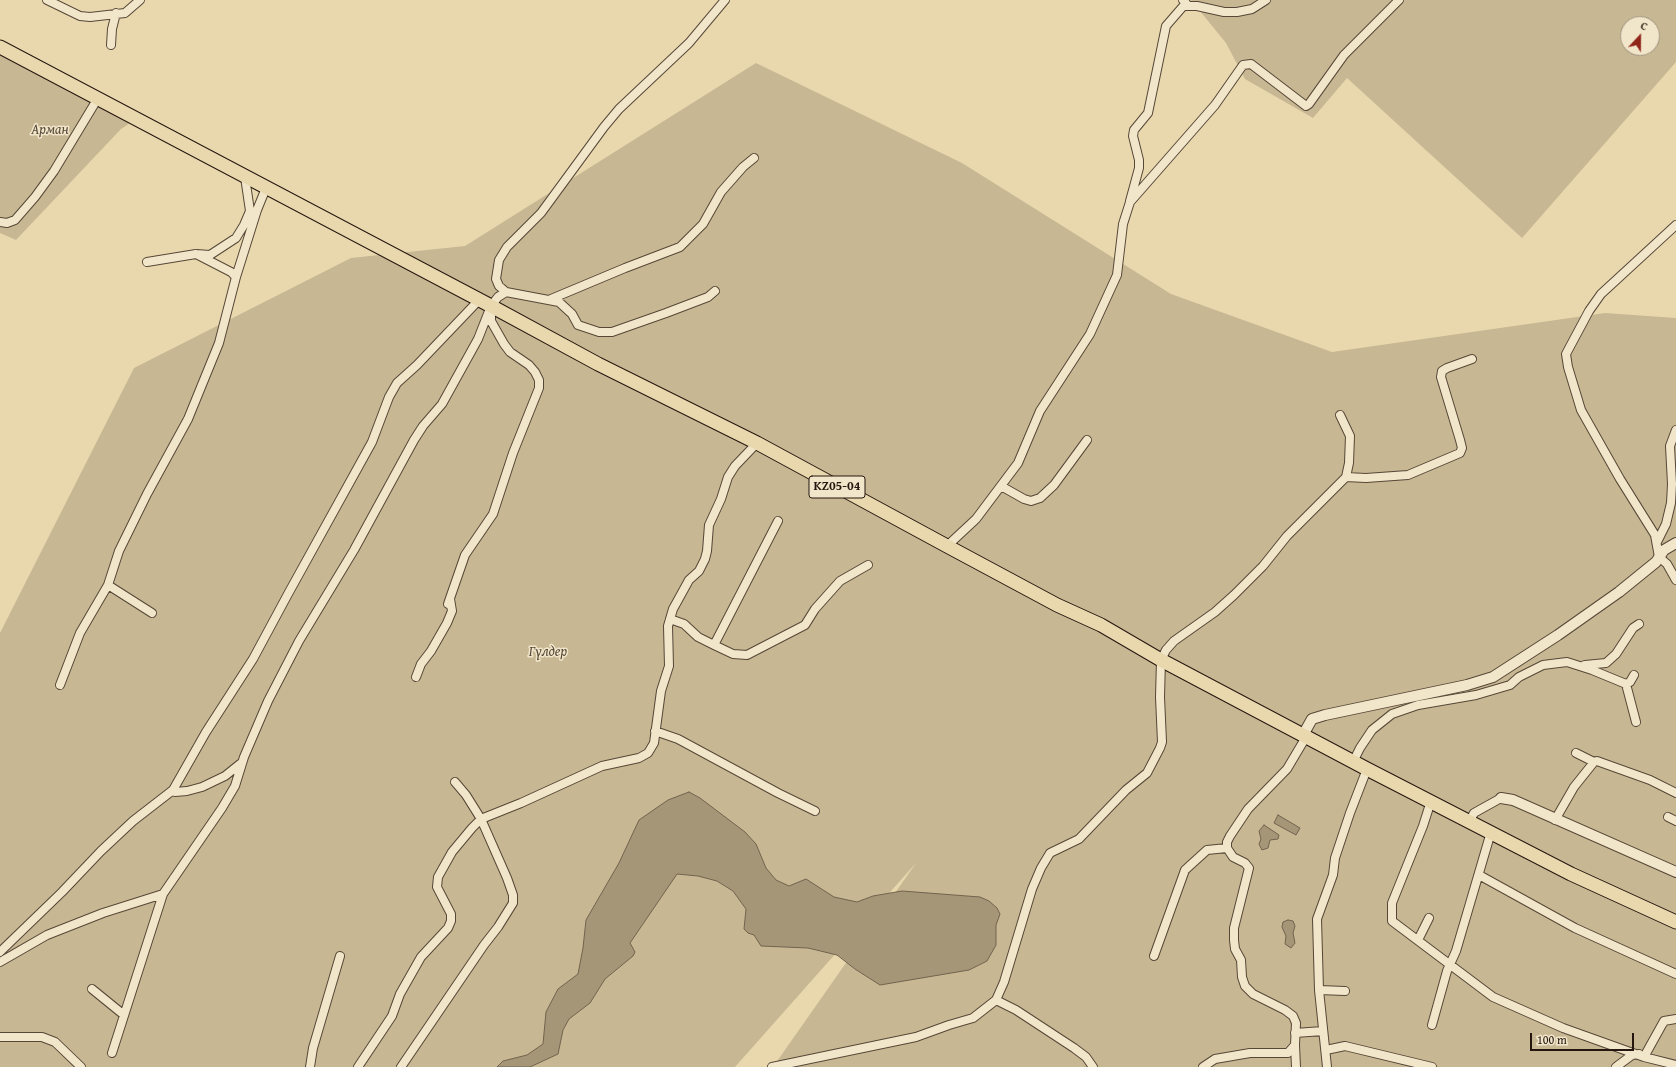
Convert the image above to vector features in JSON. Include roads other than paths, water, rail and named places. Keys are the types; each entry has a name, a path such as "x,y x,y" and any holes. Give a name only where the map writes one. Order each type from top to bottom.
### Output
{"main road":[{"name":"KZ05-04","path":"0,47 492,306 598,364 757,443 1057,605 1101,625 1161,660 1353,762 1571,874 1676,922"}],"street":[{"path":"47,0 80,16 125,13 140,0"},
{"path":"714,291 708,297 612,332 599,332 578,325 564,306 551,300 506,292 499,286 496,279 499,260 507,247 542,213 604,127 619,109 689,43 725,0"},
{"path":"947,546 976,519 1018,463 1040,411 1090,334 1117,275 1123,224 1139,168 1139,160 1133,136 1134,130 1148,113 1166,26 1183,3 1224,12 1237,12 1252,9 1266,0"},
{"path":"1130,202 1215,105 1242,65 1251,64 1306,106 1309,104 1344,55 1399,0"},
{"path":"111,45 112,29 116,13"},
{"path":"0,222 7,223 15,220 35,197 54,172 98,98"},
{"path":"551,300 625,268 680,247 703,224 721,192 743,167 754,158"},
{"path":"147,262 196,254 210,256 236,238 250,212 245,177"},
{"path":"60,685 80,633 108,585 119,551 143,501 188,419 219,343 236,277 257,210 266,188"},
{"path":"1676,225 1601,294 1589,311 1566,354 1568,367 1581,410 1638,510 1655,535 1659,557 1667,564 1676,580"},
{"path":"196,254 231,272 236,277"},
{"path":"112,1053 163,894 180,867 214,823 235,786 242,762 268,701 299,641 354,550 414,440 423,426 442,404 478,339 492,306 498,297 506,292"},
{"path":"0,952 133,821 172,790 206,732 253,659 372,442 397,383 417,365 479,300"},
{"path":"416,677 421,664 447,623 452,611 449,601 465,555 493,514 512,453 539,388 539,380 535,372 529,365 510,352 504,344 491,320 492,306"},
{"path":"1346,477 1366,478 1408,474 1460,453 1462,448 1441,377 1442,371 1446,368 1472,359"},
{"path":"772,1067 916,1037 973,1018 996,1000 1004,982 1032,889 1050,853 1079,839 1126,790 1147,773 1160,748 1162,742 1160,697 1161,660 1170,645 1215,612 1234,595 1263,566 1287,536 1346,477 1349,464 1350,436 1340,415"},
{"path":"1657,542 1666,524 1671,503 1672,484 1670,446 1676,430"},
{"path":"1001,486 1024,499 1031,500 1040,498 1054,485 1086,440"},
{"path":"358,1067 392,1016 400,994 421,957 448,928 451,921 451,914 437,887 438,877 452,852 481,819 522,804 602,766 639,758 648,753 654,743 661,691 669,666 668,626 673,609 689,580 699,571 705,560 709,525 721,499 728,476 735,466 757,443"},
{"path":"714,645 778,521"},
{"path":"1296,1067 1296,1022 1293,1016 1285,1010 1253,994 1245,986 1242,977 1241,960 1234,940 1234,928 1249,868 1245,863 1233,857 1227,848 1226,842 1248,809 1287,769 1312,720 1325,715 1467,685 1493,677 1558,635 1619,592 1656,562 1664,550 1676,542"},
{"path":"670,619 684,624 698,636 733,654 747,655 805,625 815,609 840,581 868,565"},
{"path":"108,585 152,613"},
{"path":"1581,666 1606,663 1616,654 1631,632 1639,624"},
{"path":"1353,762 1372,730 1392,714 1418,705 1476,695 1510,685 1519,677 1543,665 1567,662 1626,684"},
{"path":"1626,684 1630,682 1634,675"},
{"path":"1626,684 1636,722"},
{"path":"655,731 678,739 778,793 815,811"},
{"path":"1576,753 1594,762 1602,763 1650,780 1676,793"},
{"path":"172,790 175,792 187,791 202,787 237,768 242,762"},
{"path":"1555,820 1574,787 1594,762"},
{"path":"1328,1067 1319,990 1317,919 1333,875 1335,858 1350,813 1367,769"},
{"path":"401,1067 513,903 513,895 507,878 481,819 472,804 455,782"},
{"path":"1469,822 1474,813 1501,798 1513,800 1555,820 1676,872"},
{"path":"1431,801 1420,834 1392,903 1392,922 1493,997 1563,1028 1642,1056 1676,1065"},
{"path":"1432,1025 1491,832"},
{"path":"1154,956 1185,870 1208,850 1227,848"},
{"path":"1479,875 1575,928 1676,974"},
{"path":"0,962 47,935 103,913 163,894"},
{"path":"1418,940 1429,918"},
{"path":"310,1067 313,1048 340,956"},
{"path":"92,990 124,1015"},
{"path":"1319,990 1345,991"},
{"path":"996,1000 1016,1010 1086,1056 1093,1067"},
{"path":"1642,1056 1664,1020 1676,1019"},
{"path":"1296,1033 1323,1031"},
{"path":"0,1037 42,1037 55,1042 79,1066"},
{"path":"1203,1067 1215,1059 1250,1053 1288,1053 1295,1045"},
{"path":"1326,1050 1345,1046 1432,1067"},
{"path":"1616,1067 1632,1055 1642,1056"}],"park label":[{"name":"Арман","path":"50,130"},
{"name":"Гүлдер","path":"548,652"}]}
